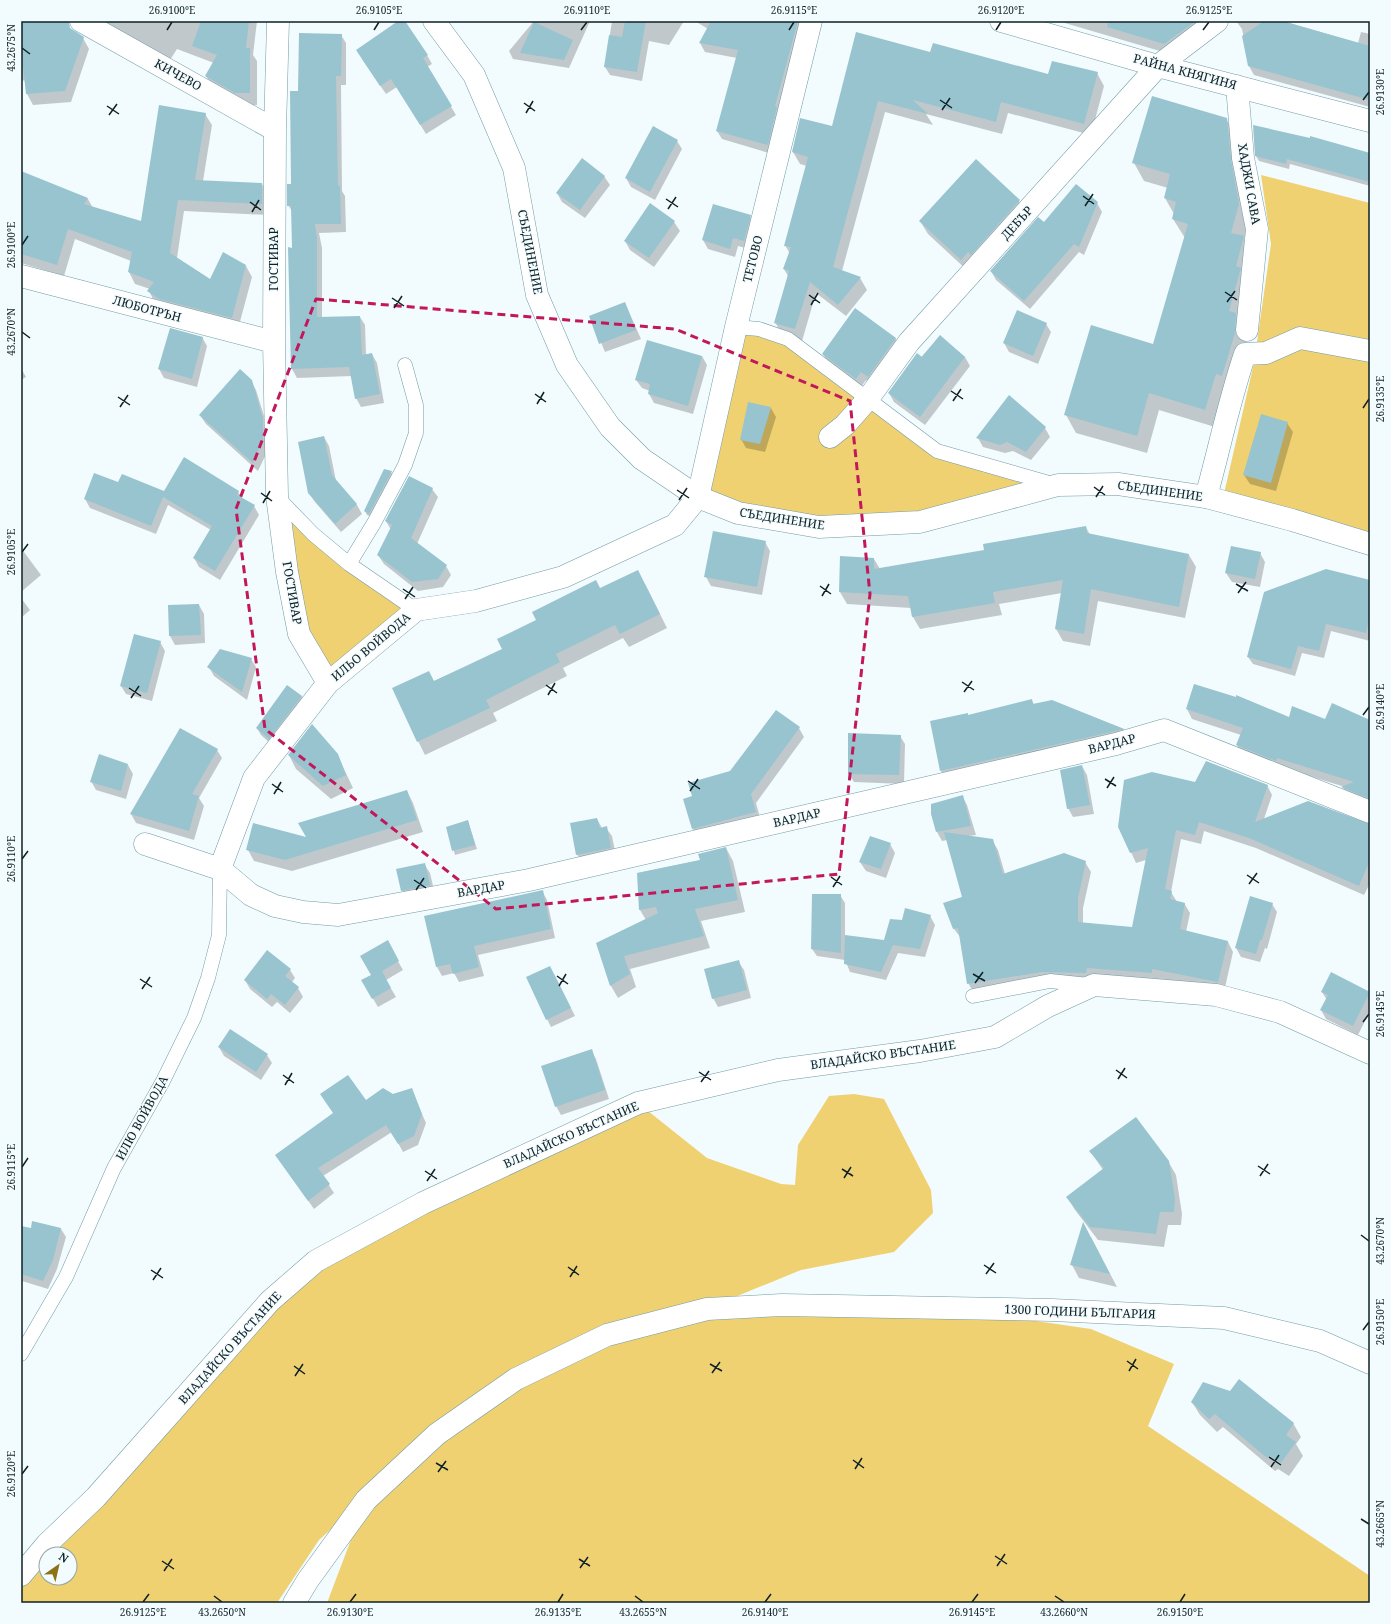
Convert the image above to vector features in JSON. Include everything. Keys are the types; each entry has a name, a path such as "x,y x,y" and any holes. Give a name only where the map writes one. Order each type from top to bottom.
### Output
{"street":[{"name":"КИЧЕВО","path":"81,21 275,130"},
{"name":"ГОСТИВАР","path":"278,21 275,130 274,342 277,496 287,572 299,634 328,683"},
{"name":"СЪЕДИНЕНИЕ","path":"434,21 474,75 514,168 538,295 567,365 610,427 642,459 698,497 738,513 819,527 920,522 1058,485 1118,484 1206,497 1292,520 1370,544"},
{"name":"ТЕТОВО","path":"698,497 736,327 811,21"},
{"name":"РАЙНА КНЯГИНЯ","path":"1000,21 1158,66 1370,121"},
{"name":"ДЕБЪР","path":"830,438 845,425 867,400 909,342 1158,66 1218,21"},
{"name":"ХАДЖИ САВА","path":"1237,86 1243,158 1258,229 1247,330"},
{"name":"ЛЮБОТРЪН","path":"21,276 274,342"},
{"path":"1206,497 1224,430 1230,398 1245,354 1266,353 1300,338 1370,351"},
{"name":"ИЛЬО ВОЙВОДА","path":"220,869 254,778 328,683 416,610 476,601 563,577 675,525 698,497"},
{"name":"ВАРДАР","path":"220,869 251,895 275,906 303,912 338,915 529,880 1109,746 1164,730 1370,812"},
{"path":"145,844 220,869"},
{"name":"ВЛАДАЙСКО ВЪСТАНИЕ","path":"21,1575 46,1544 96,1497 270,1301 316,1261 423,1202 638,1103 778,1070 920,1051 995,1037 1048,1006 1094,985 1216,995 1280,1012 1370,1052"},
{"name":"1300 ГОДИНИ БЪЛГАРИЯ","path":"294,1603 366,1500 436,1434 516,1379 607,1335 706,1309 782,1305 1052,1310 1224,1318 1320,1341 1370,1363"}],"lane":[{"path":"736,327 759,329 788,339 937,452 1058,485"},
{"path":"349,564 374,523 405,464 416,433 416,405 405,365"},
{"path":"277,496 313,534 349,564 416,610"},
{"name":"ИЛЮ ВОЙВОДА","path":"21,1354 66,1277 114,1168 163,1081 194,1018 208,978 219,935 220,869"},
{"path":"973,996 1050,981 1094,985"}],"highlighted area":[{"path":"316,299 675,329 850,401 870,594 839,874 496,909 265,729 236,509"}],"shaded area":[{"path":"1261,175 1370,203 1370,535 1223,498 1254,363 1271,244"},
{"path":"736,327 788,339 937,451 1058,485 920,522 819,527 698,497"},
{"path":"277,496 416,610 328,683 299,634"},
{"path":"854,1094 884,1099 931,1190 933,1213 894,1252 801,1270 708,1308 782,1305 1036,1321 1091,1329 1174,1364 1148,1426 1370,1576 1370,1603 327,1603 366,1500 416,1453 319,1540 277,1603 21,1603 21,1575 38,1557 38,1586 78,1586 78,1546 48,1546 316,1261 638,1103 707,1158 781,1184 795,1185 798,1145 829,1096"}],"building":[{"path":"21,21 69,21 70,28 84,37 65,91 26,94 21,48"},
{"path":"201,21 249,21 246,48 250,48 250,93 235,93 205,76 217,55 192,46"},
{"path":"398,21 405,21 428,55 423,58 452,106 420,125 391,79 380,86 356,50"},
{"path":"625,21 646,21 637,72 604,67 609,35 622,37"},
{"path":"711,21 798,21 775,106 777,107 768,145 716,131 738,50 699,43"},
{"path":"1108,21 1196,21 1164,44 1107,27"},
{"path":"1264,21 1282,21 1370,46 1370,100 1248,66 1242,36"},
{"path":"534,22 573,40 564,60 520,53"},
{"path":"856,32 930,52 933,43 1048,74 1052,61 1098,72 1084,124 1001,102 996,122 913,100 928,114 878,101 833,267 861,277 838,305 810,282 795,329 774,323 789,271 783,269 791,247 784,246 808,157 792,152 800,118 832,126"},
{"path":"299,33 342,34 341,76 336,76 338,186 340,186 341,224 315,224 317,238 317,317 360,316 362,355 372,353 380,394 355,399 349,367 291,369 288,247 292,248 291,206 287,206 287,184 291,184 290,91 298,91"},
{"path":"1152,96 1227,118 1231,160 1239,204 1231,233 1244,236 1236,266 1241,268 1229,311 1236,313 1235,333 1222,376 1216,374 1205,410 1149,393 1137,436 1064,415 1091,325 1153,344 1188,224 1172,219 1176,202 1164,198 1170,174 1132,163"},
{"path":"159,105 206,113 195,180 262,183 262,204 178,200 170,253 210,279 223,252 246,265 232,318 159,299 147,291 154,282 128,272 132,252 68,229 57,265 21,254 21,171 88,198 84,204 141,221"},
{"path":"1253,125 1310,138 1310,136 1370,153 1370,182 1287,159 1286,164 1255,156"},
{"path":"653,126 678,140 650,192 625,178"},
{"path":"582,158 605,176 580,210 556,193"},
{"path":"976,159 1020,200 971,255 968,252 961,260 919,221"},
{"path":"1076,184 1098,202 1079,247 1074,244 1024,301 990,271 1038,217 1044,222"},
{"path":"650,203 675,221 649,258 624,241"},
{"path":"713,204 751,215 744,241 733,238 730,249 702,240"},
{"path":"625,302 636,330 599,344 589,316"},
{"path":"855,308 896,338 868,377 861,372 856,379 822,354"},
{"path":"1017,310 1047,323 1033,356 1003,343"},
{"path":"170,328 203,337 192,379 158,369"},
{"path":"940,335 965,357 920,417 888,393 917,353 922,357"},
{"path":"647,340 702,356 688,406 648,394 650,384 635,380"},
{"path":"240,369 252,380 263,419 263,440 253,463 199,415"},
{"path":"1009,395 1046,427 1026,452 1007,442 1000,445 976,438"},
{"path":"748,402 771,407 760,444 740,440"},
{"path":"1261,414 1288,422 1271,483 1243,475"},
{"path":"324,436 332,475 357,504 335,524 308,493 298,442"},
{"path":"184,457 239,491 237,495 255,505 215,571 193,558 212,526 163,497 151,526 84,499 94,473 118,482 122,474 164,491"},
{"path":"384,469 392,471 369,514 364,511"},
{"path":"409,476 433,488 411,538 447,565 438,579 412,582 377,555 392,525 385,521"},
{"path":"1086,526 1087,533 1189,554 1179,607 1091,589 1084,634 1055,629 1063,580 993,592 995,603 912,617 908,596 839,592 840,556 874,558 874,569 984,550 983,544"},
{"path":"713,531 766,541 757,587 704,577"},
{"path":"1231,546 1261,552 1255,579 1225,573"},
{"path":"1326,569 1370,580 1370,616 1366,633 1326,624 1319,651 1298,646 1291,669 1247,657 1264,592"},
{"path":"638,570 660,614 620,634 615,625 556,654 560,662 486,700 490,708 417,742 392,688 429,671 434,681 502,649 497,639 536,620 532,612 596,580 600,588"},
{"path":"199,604 201,635 169,636 168,605"},
{"path":"134,634 161,641 147,693 120,686"},
{"path":"220,649 252,658 242,692 207,667"},
{"path":"1194,684 1236,697 1236,695 1289,717 1292,706 1325,719 1332,703 1370,720 1370,799 1341,787 1354,782 1277,758 1276,761 1236,745 1243,728 1186,709"},
{"path":"287,685 302,696 269,739 256,728"},
{"path":"1032,699 1033,704 1052,700 1124,729 940,771 930,721 968,713 968,715"},
{"path":"776,710 800,727 751,794 756,812 692,829 683,799 692,796 688,783 730,771"},
{"path":"312,724 338,754 346,775 323,786 288,755"},
{"path":"180,728 218,749 192,794 199,796 189,831 130,814"},
{"path":"848,733 901,735 899,775 848,774"},
{"path":"99,754 128,764 121,791 90,782"},
{"path":"1206,761 1268,785 1255,822 1308,801 1370,824 1370,860 1359,886 1249,838 1199,822 1195,835 1176,830 1165,889 1172,891 1170,899 1185,903 1180,929 1228,941 1218,982 1152,969 1152,973 1087,968 1086,973 1042,972 967,984 958,928 953,929 943,903 962,897 944,832 993,839 1003,874 1064,853 1086,861 1078,898 1078,922 1132,927 1148,848 1130,853 1118,827 1124,780 1152,772 1195,782"},
{"path":"1082,765 1090,805 1067,809 1060,770"},
{"path":"407,790 417,820 285,860 246,850 253,823 306,837 298,823"},
{"path":"963,795 971,826 936,832 931,814 931,804"},
{"path":"597,818 600,828 607,826 611,848 576,855 570,823"},
{"path":"468,820 475,845 452,851 446,827"},
{"path":"870,836 891,843 881,869 859,862"},
{"path":"726,847 738,900 695,909 704,936 624,956 630,974 610,986 596,943 658,913 656,907 639,910 637,873 700,860 698,854"},
{"path":"425,863 430,885 401,891 396,869"},
{"path":"543,890 551,929 474,946 479,967 453,974 450,964 436,967 424,916"},
{"path":"812,894 841,894 841,953 811,949"},
{"path":"1250,896 1273,903 1262,940 1260,940 1256,954 1235,948"},
{"path":"905,908 931,915 920,949 893,945 881,972 844,964 845,935 884,940 890,919 902,920"},
{"path":"388,940 399,961 382,971 391,988 372,999 361,980 371,975 360,956"},
{"path":"267,950 291,969 285,976 299,987 285,1005 271,994 267,999 244,980"},
{"path":"739,960 747,990 712,999 704,969"},
{"path":"550,966 571,1008 546,1020 526,977"},
{"path":"1331,972 1370,992 1353,1026 1320,1010 1328,995 1321,992"},
{"path":"230,1029 268,1054 256,1072 218,1047"},
{"path":"592,1049 605,1090 555,1107 541,1066"},
{"path":"348,1075 366,1100 383,1088 393,1094 412,1088 422,1114 414,1136 398,1144 386,1125 318,1168 330,1184 308,1201 275,1155 333,1113 320,1094"},
{"path":"1136,1117 1169,1161 1175,1199 1174,1212 1160,1212 1156,1234 1090,1227 1066,1197 1104,1168 1089,1151"},
{"path":"32,1221 61,1228 53,1260 43,1281 21,1274 21,1226 31,1228"},
{"path":"1083,1222 1110,1274 1070,1265"},
{"path":"1239,1379 1294,1423 1286,1435 1296,1442 1281,1463 1270,1456 1267,1458 1215,1414 1209,1419 1191,1402 1203,1382 1230,1391"}]}
